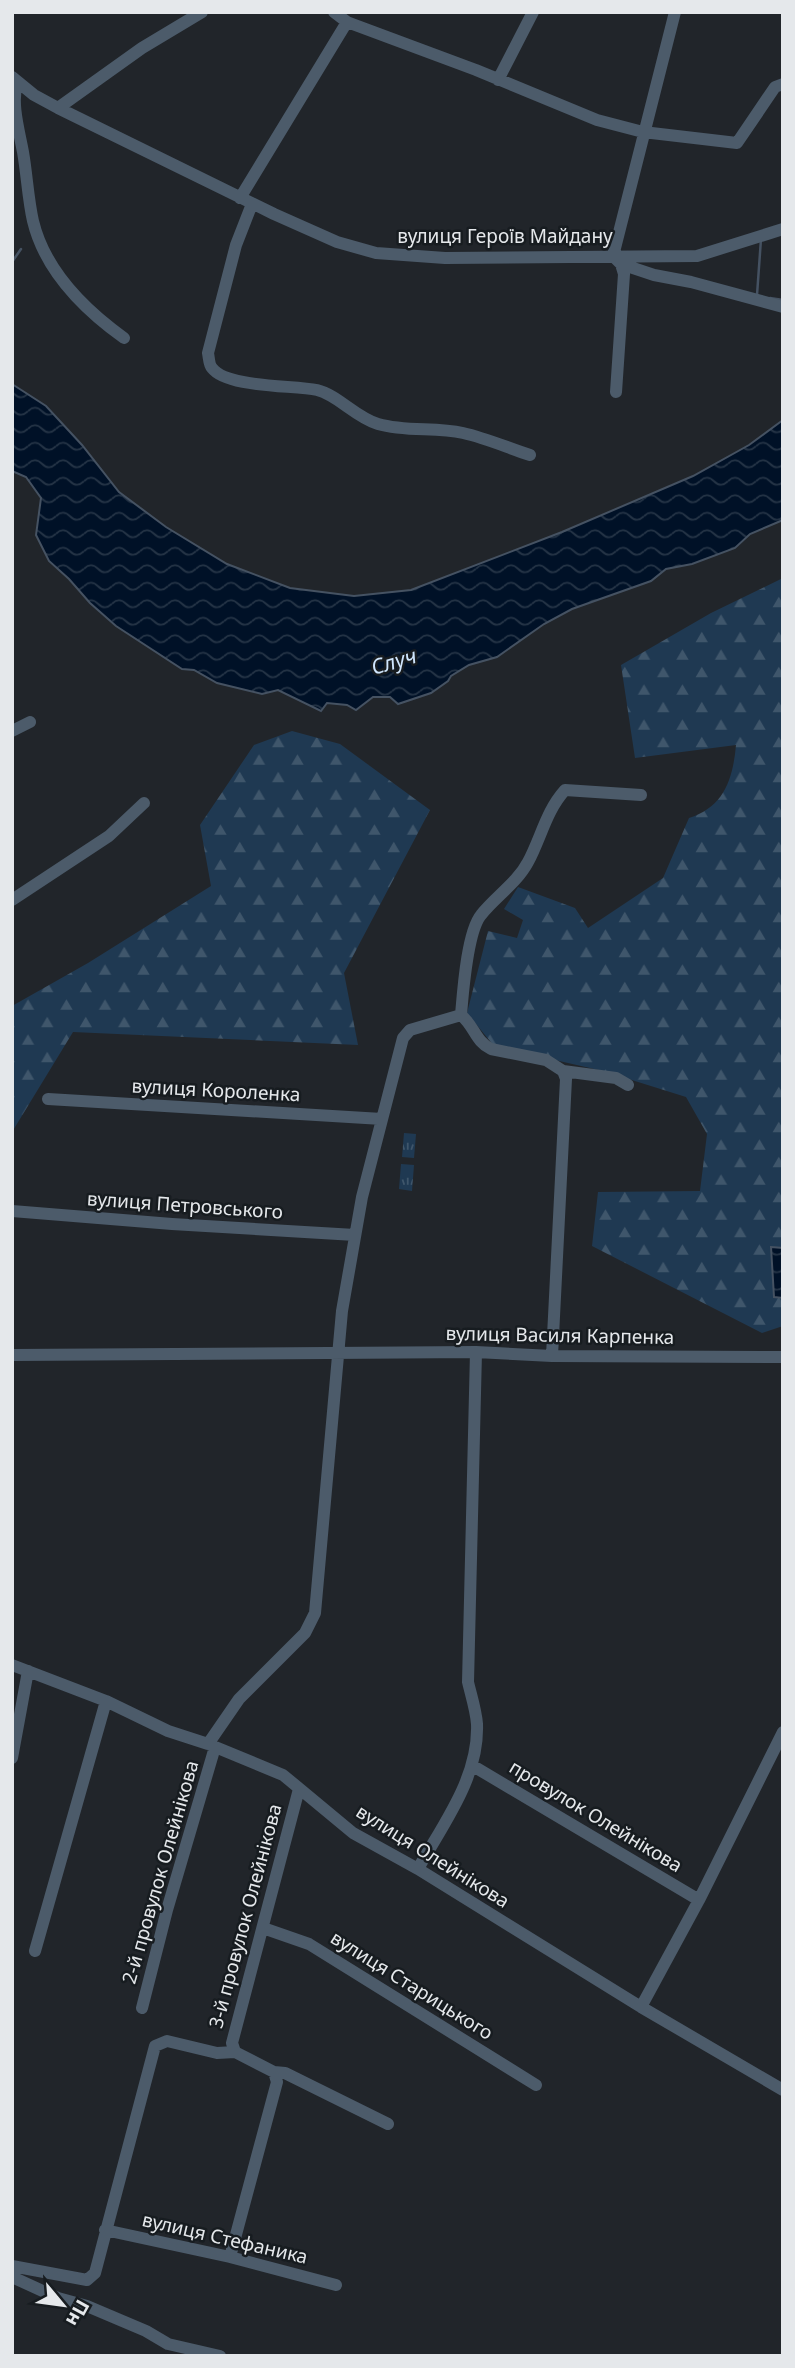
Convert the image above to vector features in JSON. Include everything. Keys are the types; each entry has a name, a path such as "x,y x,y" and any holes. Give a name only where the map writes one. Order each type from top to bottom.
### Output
{"street":[{"path":"58,108 142,48 202,12"},
{"path":"334,12 347,22 597,120 643,132 737,143 775,87 783,84"},
{"path":"498,80 533,12"},
{"path":"616,392 624,274 617,260 643,132 675,12"},
{"path":"347,22 246,201 208,353 211,368 235,380 318,390 361,418 386,426 464,433 530,455"},
{"path":"14,81 33,222 40,242 70,291 124,338"},
{"name":"вулиця Героїв Майдану","path":"14,81 58,108 246,201 337,242 376,254 445,258 617,260 697,256 783,229"},
{"path":"617,260 783,307"},
{"path":"12,731 30,722"},
{"path":"461,1015 474,926 481,914 527,864 555,802 565,790 641,795"},
{"path":"12,900 110,836 144,803"},
{"path":"461,1015 472,1025 483,1045 491,1049 546,1060 563,1071 616,1078 628,1085"},
{"path":"211,1746 239,1699 305,1633 315,1613 337,1354 355,1235 371,1158 403,1038 410,1030 461,1015"},
{"path":"552,1356 566,1079 563,1071"},
{"name":"вулиця Короленка","path":"48,1099 382,1119"},
{"name":"вулиця Петровського","path":"12,1211 355,1235"},
{"path":"418,1869 473,1766 477,1723 468,1682 476,1352"},
{"name":"вулиця Василя Карпенка","path":"12,1355 476,1352 552,1356 783,1357"},
{"name":"вулиця Олейнікова","path":"12,1665 106,1701 167,1731 283,1775 353,1833 418,1869 641,2007 783,2090"},
{"path":"12,1758 28,1671"},
{"path":"36,1951 106,1701"},
{"path":"641,2007 699,1900 783,1732"},
{"name":"2-й провулок Олейнікова","path":"142,2008 211,1746"},
{"name":"провулок Олейнікова","path":"473,1766 699,1900"},
{"name":"3-й провулок Олейнікова","path":"235,2052 232,2043 299,1789"},
{"name":"вулиця Старицького","path":"263,1928 309,1944 537,2085"},
{"path":"12,2266 87,2280 95,2273 155,2046 167,2041 217,2053 235,2052 274,2072 285,2073 388,2124"},
{"path":"230,2257 277,2082 274,2072"},
{"name":"вулиця Стефаника","path":"105,2230 230,2257 336,2285"},
{"path":"12,2277 58,2298 87,2306 146,2331 168,2344 220,2356"}],"green space":[{"path":"783,578 783,1326 762,1333 592,1246 598,1192 700,1191 707,1134 686,1097 603,1071 494,1046 467,1013 488,931 517,938 523,920 504,909 518,887 575,908 588,928 663,878 689,818 711,807 729,780 736,745 635,758 621,665 711,613"},
{"path":"292,731 340,744 430,810 344,973 358,1045 73,1032 12,1132 12,1006 88,963 211,886 200,825 254,745"},
{"path":"404,1133 416,1134 414,1158 402,1157"},
{"path":"401,1164 414,1165 412,1191 399,1189"}],"water":[{"name":"Случ","path":"12,384 46,406 82,445 119,492 166,527 227,564 290,588 354,596 411,590 562,532 693,476 749,445 783,420 783,520 750,534 735,548 692,564 666,569 651,581 572,609 544,624 497,657 469,665 431,693 398,704 390,697 373,697 356,710 347,705 327,703 321,711 278,690 262,694 217,683 194,670 182,669 116,626 49,561 36,535 41,498 26,477 12,471"},
{"path":"771,1247 783,1248 783,1298 774,1297"}],"waterway":[{"path":"757,295 761,239"},
{"path":"12,262 21,249"},
{"path":"770,298 783,300"}]}
